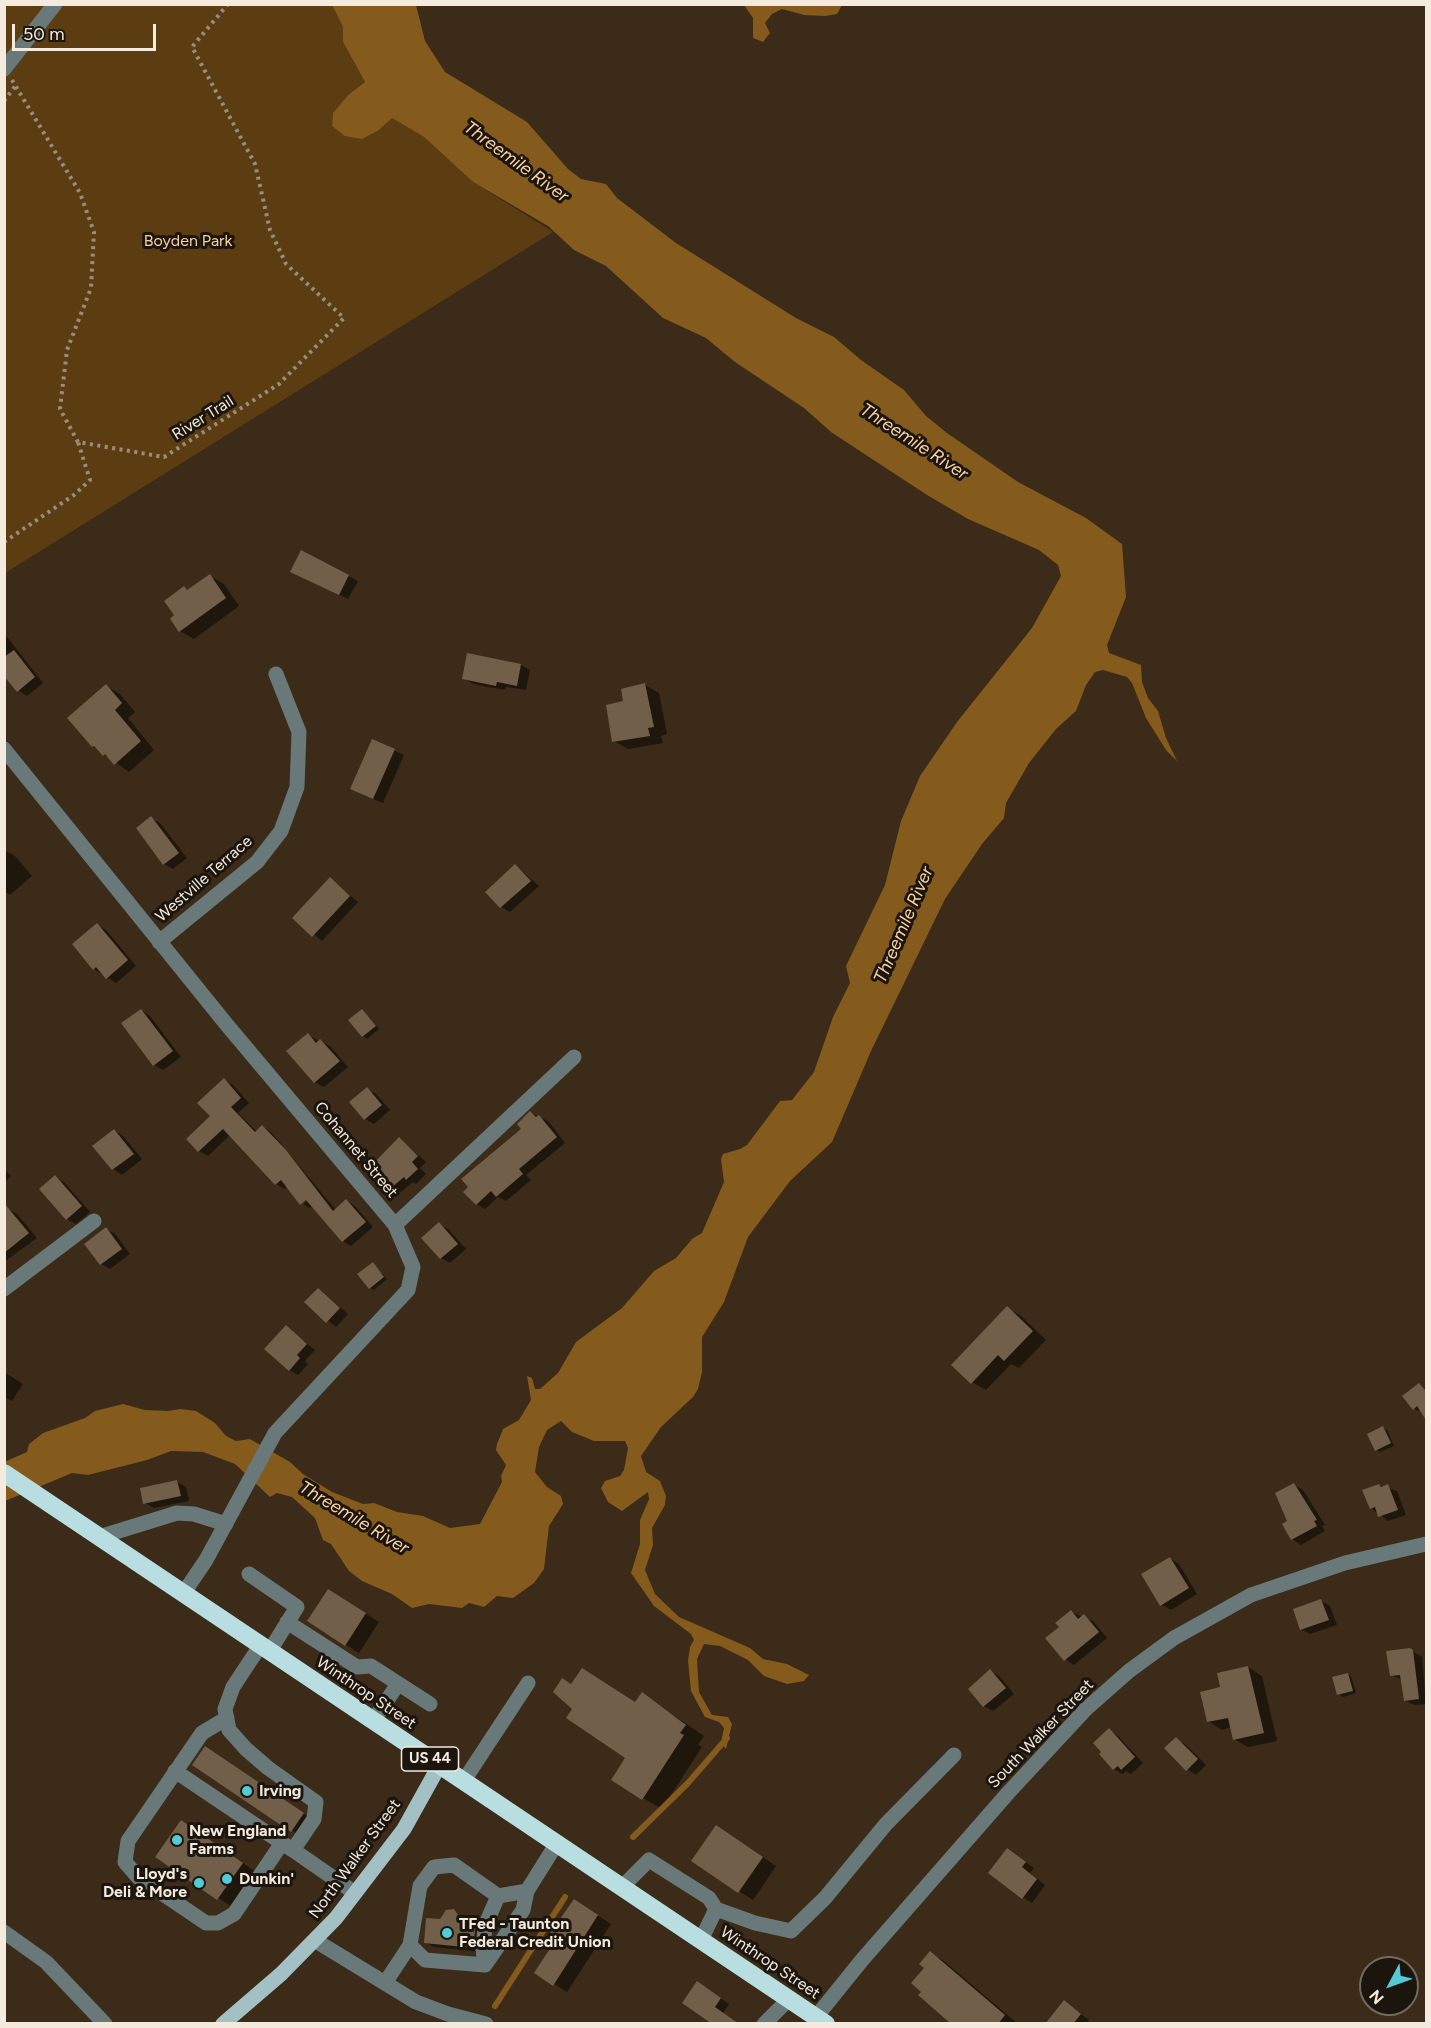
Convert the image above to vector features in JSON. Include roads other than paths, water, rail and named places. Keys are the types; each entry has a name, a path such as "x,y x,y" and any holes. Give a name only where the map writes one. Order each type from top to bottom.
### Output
{"highway":[{"name":"Winthrop Street","path":"4,1473 821,2020"}],"main road":[{"name":"North Walker Street","path":"224,2024 316,1941 404,1829 439,1766"}],"street":[{"path":"5,69 55,4"},
{"name":"Westville Terrace","path":"159,942 257,862 281,831 297,787 299,732 276,674"},
{"name":"Cohannet Street","path":"4,749 159,942 395,1225 413,1267 408,1290 271,1440 226,1524 183,1594"},
{"path":"395,1225 574,1057"},
{"path":"4,1289 94,1221"},
{"path":"99,1537 177,1513 194,1514 226,1524"},
{"name":"South Walker Street","path":"821,2020 862,1960 1008,1793 1086,1709 1129,1671 1174,1638 1251,1595 1335,1566 1426,1544"},
{"path":"227,1718 202,1733 175,1771 128,1841 125,1862 138,1877 206,1923 218,1923 234,1914 288,1847 314,1819 316,1802 246,1749 229,1730 227,1718 225,1709 233,1687 297,1607 249,1574"},
{"path":"287,1622 357,1667 371,1666 430,1704"},
{"path":"463,1782 528,1683"},
{"path":"373,1721 398,1684"},
{"path":"622,1887 649,1860 709,1898 716,1909 755,1923 791,1931 825,1898 886,1824 954,1755"},
{"path":"175,1771 355,1893"},
{"path":"485,1965 523,1910 527,1891 557,1843"},
{"path":"385,1983 410,1945 420,1886 434,1868 454,1865 498,1896 527,1891"},
{"path":"485,1965 483,1949 485,1926 498,1896"},
{"path":"701,1940 716,1909"},
{"path":"4,1932 46,1962 105,2024"},
{"name":"North Walker Street","path":"316,1941 416,2002 448,2014 486,2024"},
{"path":"410,1945 424,1960 485,1965"},
{"path":"764,2024 789,1999"}],"water":[{"name":"Threemile River","path":"332,5 416,5 425,41 445,72 527,122 568,169 581,179 606,184 617,198 676,243 796,318 834,337 861,360 904,390 926,416 947,433 1018,482 1086,518 1122,544 1126,597 1107,645 1109,653 1141,665 1142,682 1148,698 1158,711 1166,738 1177,761 1166,750 1146,718 1132,683 1127,677 1103,670 1095,672 1086,685 1076,711 1056,729 1029,763 1006,803 1004,818 982,844 945,899 871,1051 832,1142 790,1181 748,1237 724,1302 702,1337 702,1372 698,1389 693,1397 661,1427 641,1456 646,1472 660,1481 666,1496 665,1505 652,1528 653,1545 645,1570 655,1594 679,1617 750,1648 763,1659 787,1664 809,1675 804,1681 787,1684 764,1676 748,1660 720,1646 704,1644 697,1659 699,1692 712,1715 728,1717 732,1724 726,1749 721,1743 724,1728 719,1722 705,1717 691,1691 688,1661 690,1647 694,1640 691,1634 654,1606 631,1573 640,1544 640,1520 649,1499 648,1492 622,1511 608,1502 601,1488 605,1481 620,1476 624,1470 628,1448 625,1441 594,1441 572,1432 561,1421 547,1430 539,1447 535,1472 547,1487 561,1496 563,1504 549,1526 544,1569 534,1583 513,1598 497,1596 484,1607 469,1603 462,1608 429,1604 412,1608 392,1594 362,1581 349,1571 331,1544 323,1540 315,1518 292,1497 277,1493 270,1497 235,1464 203,1452 171,1451 147,1460 88,1475 72,1473 5,1501 4,1462 27,1452 29,1444 43,1433 85,1418 95,1411 123,1404 145,1410 196,1411 215,1423 226,1436 236,1441 250,1439 290,1462 303,1474 332,1492 363,1504 374,1503 397,1512 423,1516 450,1528 480,1524 502,1482 501,1476 506,1465 496,1450 503,1429 519,1420 531,1400 527,1376 532,1378 535,1389 540,1389 558,1373 576,1342 622,1308 654,1271 676,1258 692,1239 702,1233 724,1182 721,1159 723,1154 747,1145 780,1101 792,1100 814,1072 833,1017 850,983 846,966 885,885 901,821 920,776 957,722 1032,628 1061,576 1058,565 1039,550 968,519 927,495 831,432 804,408 735,362 706,338 663,318 606,266 574,250 548,226 473,182 424,137 392,118 379,130 362,139 345,136 332,126 333,113 348,95 365,82 343,42 343,27"},
{"path":"744,5 842,5 837,14 825,16 804,15 782,9 772,14 765,23 770,33 763,42 753,38 753,18"}],"waterway":[{"path":"633,1837 688,1783 727,1738"},
{"path":"495,2006 565,1897"}],"place":[{"name":"Irving","path":"247,1791"},
{"name":"New England Farms","path":"177,1840"},
{"name":"Dunkin'","path":"227,1879"},
{"name":"Lloyd's Deli & More","path":"199,1883"},
{"name":"TFed - Taunton Federal Credit Union","path":"447,1933"}],"park label":[{"name":"Boyden Park","path":"188,241"}]}
